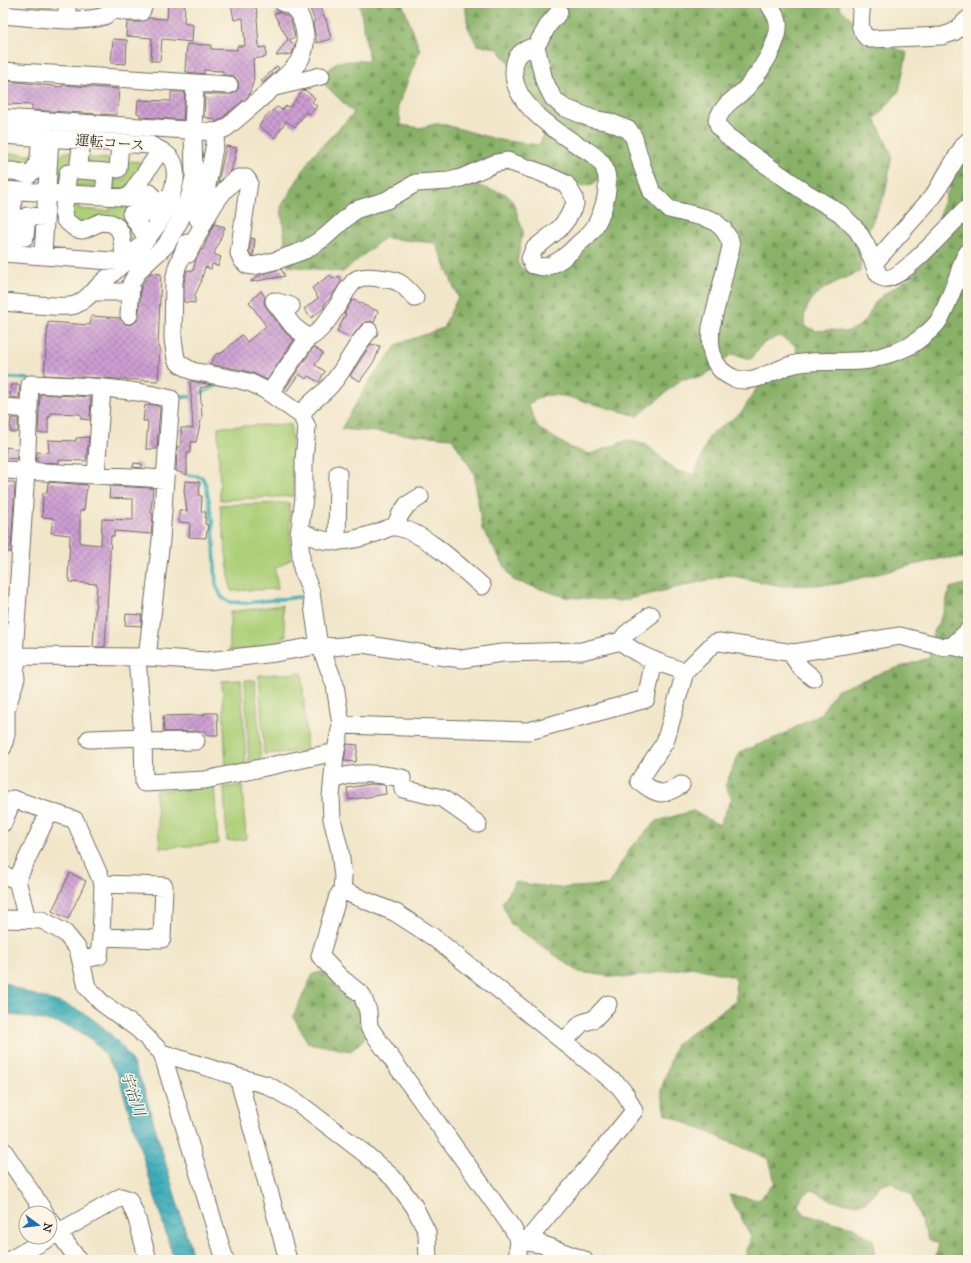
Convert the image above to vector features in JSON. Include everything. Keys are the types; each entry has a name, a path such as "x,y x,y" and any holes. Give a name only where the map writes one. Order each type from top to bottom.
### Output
{"street":[{"path":"9,11 67,11 84,20 105,15 114,6 127,12 141,12 145,3"},
{"path":"3,118 217,132 226,128 273,88 293,68 301,57 305,45 305,30 302,18 290,5 283,3"},
{"path":"768,3 778,21 778,28 774,42 767,59 747,86 723,108 717,120 719,127 727,136 805,192 840,213 857,230 866,245 879,276 883,278 887,279 895,275 925,252 968,208"},
{"path":"862,3 860,24 866,37 870,39 942,36 954,32 968,19"},
{"path":"183,254 188,254 208,214 229,184 238,178 246,178 249,182 239,253 242,260 247,265 254,266 278,260 305,250 325,238 355,210 387,200 416,183 449,181 461,178 496,163 507,161 542,173 566,184 572,191 575,204 567,219 559,229 534,249 530,258 533,265 540,267 548,266 569,254 593,229 601,214 607,188 607,175 598,158 556,131 536,114 519,93 514,75 517,57 524,50 536,46 549,24 559,12"},
{"path":"536,46 544,80 553,98 563,107 593,119 610,122 629,130 634,138 642,166 652,192 669,209 714,221 723,229 730,240 731,247 710,326 710,340 711,351 716,362 723,372 734,378 743,381 754,379 802,363 869,360 906,349 938,323 964,257 968,252"},
{"path":"3,71 229,85"},
{"path":"273,88 292,82 321,76"},
{"path":"129,315 131,284 135,276 166,245 180,220 190,195 194,177 193,130 195,83"},
{"path":"217,132 204,202 177,267 174,281 173,339 176,359 180,364 192,371 251,383 270,392 301,415 307,427 304,460 304,498 300,530 302,568 311,592 318,640 335,685 341,725 335,755 332,819 340,851 343,877 342,890 338,896 320,956 340,977 362,995 368,1011 369,1027 523,1242 541,1244 584,1260"},
{"name":"運転コース","path":"3,135 150,145 160,151 166,152 175,167 176,176 169,202 147,238 125,262 79,304 67,307 3,302"},
{"path":"3,171 14,170 29,175 39,163 45,138"},
{"path":"43,255 47,193 45,138"},
{"path":"82,140 78,170 106,172 104,196"},
{"path":"874,264 934,195 964,145 968,141"},
{"path":"118,169 120,143"},
{"path":"160,151 133,191 169,202"},
{"path":"5,248 43,255 125,262 121,233 117,227 111,223 101,222 83,230 76,230 65,220 63,214 68,173"},
{"path":"5,248 8,190 169,202"},
{"path":"147,238 131,214 169,202"},
{"path":"5,248 25,237 27,216 45,217"},
{"path":"270,392 308,338 314,336 326,322 356,279 366,277 398,282 404,284 415,298"},
{"path":"92,292 130,292"},
{"path":"291,306 274,301 293,326 308,338"},
{"path":"301,415 303,410 329,388 336,380 349,362 360,340 369,331"},
{"path":"3,747 6,734 6,710 16,678 12,654 26,471 30,384 102,388 148,393 170,399 161,540 142,657 144,783 206,780 326,754 335,755"},
{"path":"96,475 102,388"},
{"path":"3,407 29,409"},
{"path":"3,470 165,479"},
{"path":"337,542 338,474"},
{"path":"395,527 400,515 407,505 420,497"},
{"path":"300,530 320,540 337,542 367,537 395,527 414,533 432,544 482,586"},
{"path":"12,654 142,657 207,662 321,645 332,647 363,644 462,659 502,653 582,651 621,641 626,634 651,615"},
{"path":"681,785 673,790 660,794 639,781 665,742 685,672 714,643 720,642 794,653 900,636 944,647 960,648 968,631"},
{"path":"621,641 626,646 654,660 685,672"},
{"path":"794,653 794,658 801,668 813,678"},
{"path":"341,725 529,731 646,699 654,660"},
{"path":"89,739 196,741"},
{"path":"334,780 350,775 364,774 387,775 402,778 404,789 442,798 478,824"},
{"path":"3,823 13,799 75,820 102,884 101,937 99,956 81,960"},
{"path":"27,919 10,878 49,812"},
{"path":"101,937 162,939 164,886 102,884"},
{"path":"342,890 396,913 433,937 619,1086 634,1111 518,1248 518,1260"},
{"path":"3,919 42,920 65,933 78,948 86,987 102,1003 138,1029 162,1053 267,1085 298,1102 364,1153 393,1178 414,1206 426,1232 428,1260"},
{"path":"564,1041 582,1023 594,1019 608,1004"},
{"path":"162,1053 225,1260"},
{"path":"238,1077 288,1260"},
{"path":"3,1150 40,1205"},
{"path":"58,1225 121,1197 124,1198 129,1200 137,1219 148,1260"},
{"path":"58,1230 78,1260"},
{"path":"10,1260 30,1245"}],"green space":[{"path":"26,3 52,3 54,5 28,5"},
{"path":"79,3 98,3 93,6 85,7 77,5"},
{"path":"354,3 402,3 420,50 398,106 401,125 420,128 439,123 499,140 539,145 548,127 509,63 497,48 477,45 468,27 465,3 839,3 841,9 870,37 907,53 899,91 875,119 892,155 885,194 862,245 860,272 828,286 820,292 809,305 805,313 804,326 817,331 831,330 845,332 858,327 868,317 874,304 884,294 910,278 929,253 936,239 941,210 957,166 968,144 968,558 943,558 836,584 781,586 728,575 621,601 565,597 513,580 482,529 474,473 452,438 341,429 372,377 398,344 443,328 458,297 436,243 384,238 343,272 288,266 281,207 312,156 354,113 319,79 337,62 369,60 360,6","holes":["520,164 556,179 577,185 585,186 592,184 599,178 607,213 561,269 542,276 523,270 517,262 523,231 513,202 506,194 478,186 476,177","779,336 796,346 799,366 761,381 742,412 709,436 695,474 676,471 647,445 628,440 590,454 571,448 538,428 528,404 545,395 565,396 638,416 682,379 702,377 732,354 751,359 762,344"]},
{"path":"66,152 75,152 101,177 101,188 74,186 62,183 57,186 56,165 59,157"},
{"path":"3,153 32,155 34,166 3,167"},
{"path":"89,158 117,159 116,178 124,180 129,161 143,162 125,193 113,194 114,175 89,172 87,162"},
{"path":"72,203 79,204 79,209 109,211 112,204 152,208 130,241 126,231 72,221 69,205"},
{"path":"291,424 294,496 220,500 218,427"},
{"path":"289,503 291,559 275,569 278,589 231,591 220,505"},
{"path":"968,583 968,1260 935,1260 939,1244 928,1239 911,1195 892,1183 881,1184 867,1201 856,1204 833,1201 812,1190 802,1196 798,1206 806,1215 853,1227 873,1240 875,1251 871,1260 743,1260 745,1258 751,1236 729,1195 759,1200 775,1182 769,1159 666,1114 661,1090 676,1044 736,1001 735,977 692,967 623,978 579,972 511,924 502,903 515,882 557,888 608,885 631,847 657,821 693,811 719,825 732,798 725,786 740,752 780,736 821,713 836,691 878,674 929,658 933,634 943,613 950,588"},
{"path":"282,605 286,636 283,636 283,643 230,651 230,612"},
{"path":"302,673 307,751 264,754 259,675"},
{"path":"241,680 246,766 226,769 222,681"},
{"path":"245,680 255,680 261,763 249,765"},
{"path":"214,785 218,844 160,848 155,791"},
{"path":"242,786 246,839 227,841 224,787"},
{"path":"327,971 363,999 371,1029 363,1040 351,1051 308,1043 293,1016 313,974"}],"water":[{"name":"宇治川","path":"3,981 17,989 64,1004 83,1013 109,1033 124,1049 130,1058 143,1086 194,1260 174,1260 118,1075 102,1051 92,1040 80,1032 62,1024 3,1013"}],"building":[{"path":"168,3 185,3 184,23 193,25 192,42 162,39 160,61 151,61 152,38 126,36 127,22 141,22 148,18 167,19"},
{"path":"231,3 255,3 258,17 259,48 266,47 266,57 253,59 254,80 249,95 216,122 213,119 204,117 205,94 233,94 238,90 238,81 234,76 223,75 223,71 204,70 204,74 185,71 187,44 211,45 211,49 237,50 237,46 245,46 243,18 234,20"},
{"path":"318,3 326,19 331,39 317,43 313,22 315,21 309,6"},
{"path":"279,12 287,16 291,21 295,37 289,40 295,45 292,54 276,56 288,39 274,14"},
{"path":"113,39 127,40 126,64 111,63"},
{"path":"277,66 279,68 263,83 261,81"},
{"path":"8,81 62,87 62,85 119,89 117,115 32,110 32,105 7,104 7,99 3,98 4,87 8,88"},
{"path":"305,90 315,98 312,102 317,106 310,114 306,112 295,127 286,121 275,138 259,126 266,116 277,107 282,110 286,106 290,107 302,91"},
{"path":"171,92 185,92 183,120 140,117 140,114 137,113 138,100 171,101"},
{"path":"226,146 237,148 231,171 218,183"},
{"path":"214,224 225,227 214,254 221,257 218,266 212,264 211,269 205,267 201,282 195,295 195,303 184,302 184,282 187,270 193,271 196,259 201,250 203,250"},
{"path":"251,238 255,239 253,256 249,252"},
{"path":"281,269 285,276 251,282 262,274"},
{"path":"150,273 161,274 158,381 44,375 48,322 90,325 91,316 120,318 128,325 133,324 137,321 139,316 141,287"},
{"path":"330,275 333,279 339,276 342,281 324,305 324,308 311,318 304,309 318,298 312,288"},
{"path":"261,291 265,297 264,302 266,307 285,332 294,340 267,380 243,370 210,364 216,354 222,353 242,335 247,342 266,326 249,302"},
{"path":"352,300 378,311 374,323 371,321 362,324 351,338 337,331"},
{"path":"371,344 380,346 375,360 360,381 350,376"},
{"path":"314,347 323,353 315,365 325,371 319,382 308,376 306,379 299,374 286,392 284,390"},
{"path":"190,381 212,385 200,388 202,416 196,442 191,442 190,453 187,453 187,475 176,471 177,447 181,446 181,428 193,428"},
{"path":"11,385 20,385 19,398 10,397"},
{"path":"40,394 91,397 90,420 81,419 81,414 51,413 50,417 48,417 48,433 38,433"},
{"path":"150,404 160,407 157,449 146,449 148,421 143,421 145,405 149,406"},
{"path":"11,418 18,418 18,432 10,432"},
{"path":"89,437 86,461 59,460 59,463 37,462 37,452 49,453 48,440 76,441 76,438"},
{"path":"6,447 17,449 17,459 5,458"},
{"path":"134,463 142,464 142,468 133,467"},
{"path":"185,481 200,482 199,496 202,496 201,512 206,512 205,524 208,525 206,538 189,537 190,523 179,522 179,510 187,511 184,491"},
{"path":"4,482 14,482 15,484 11,552 3,552"},
{"path":"48,482 87,485 84,510 80,511 80,543 101,545 102,519 133,520 133,499 109,498 110,486 153,488 151,513 153,516 151,534 114,531 114,536 111,536 105,647 93,647 97,584 70,582 70,578 68,578 70,535 51,533 53,518 42,517 43,493 47,493"},
{"path":"126,614 142,615 141,626 125,625"},
{"path":"205,713 217,713 218,735 206,735 206,731 164,732 163,716 205,715"},
{"path":"347,744 358,745 356,762 344,761"},
{"path":"370,784 385,785 386,794 349,800 347,788"},
{"path":"70,873 86,881 68,919 52,911"}],"waterway":[{"path":"3,377 28,379"},
{"path":"174,396 193,396 220,384 223,385"},
{"path":"188,475 202,477 206,485 213,525 216,585 221,596 230,602 246,603 299,597"}]}
